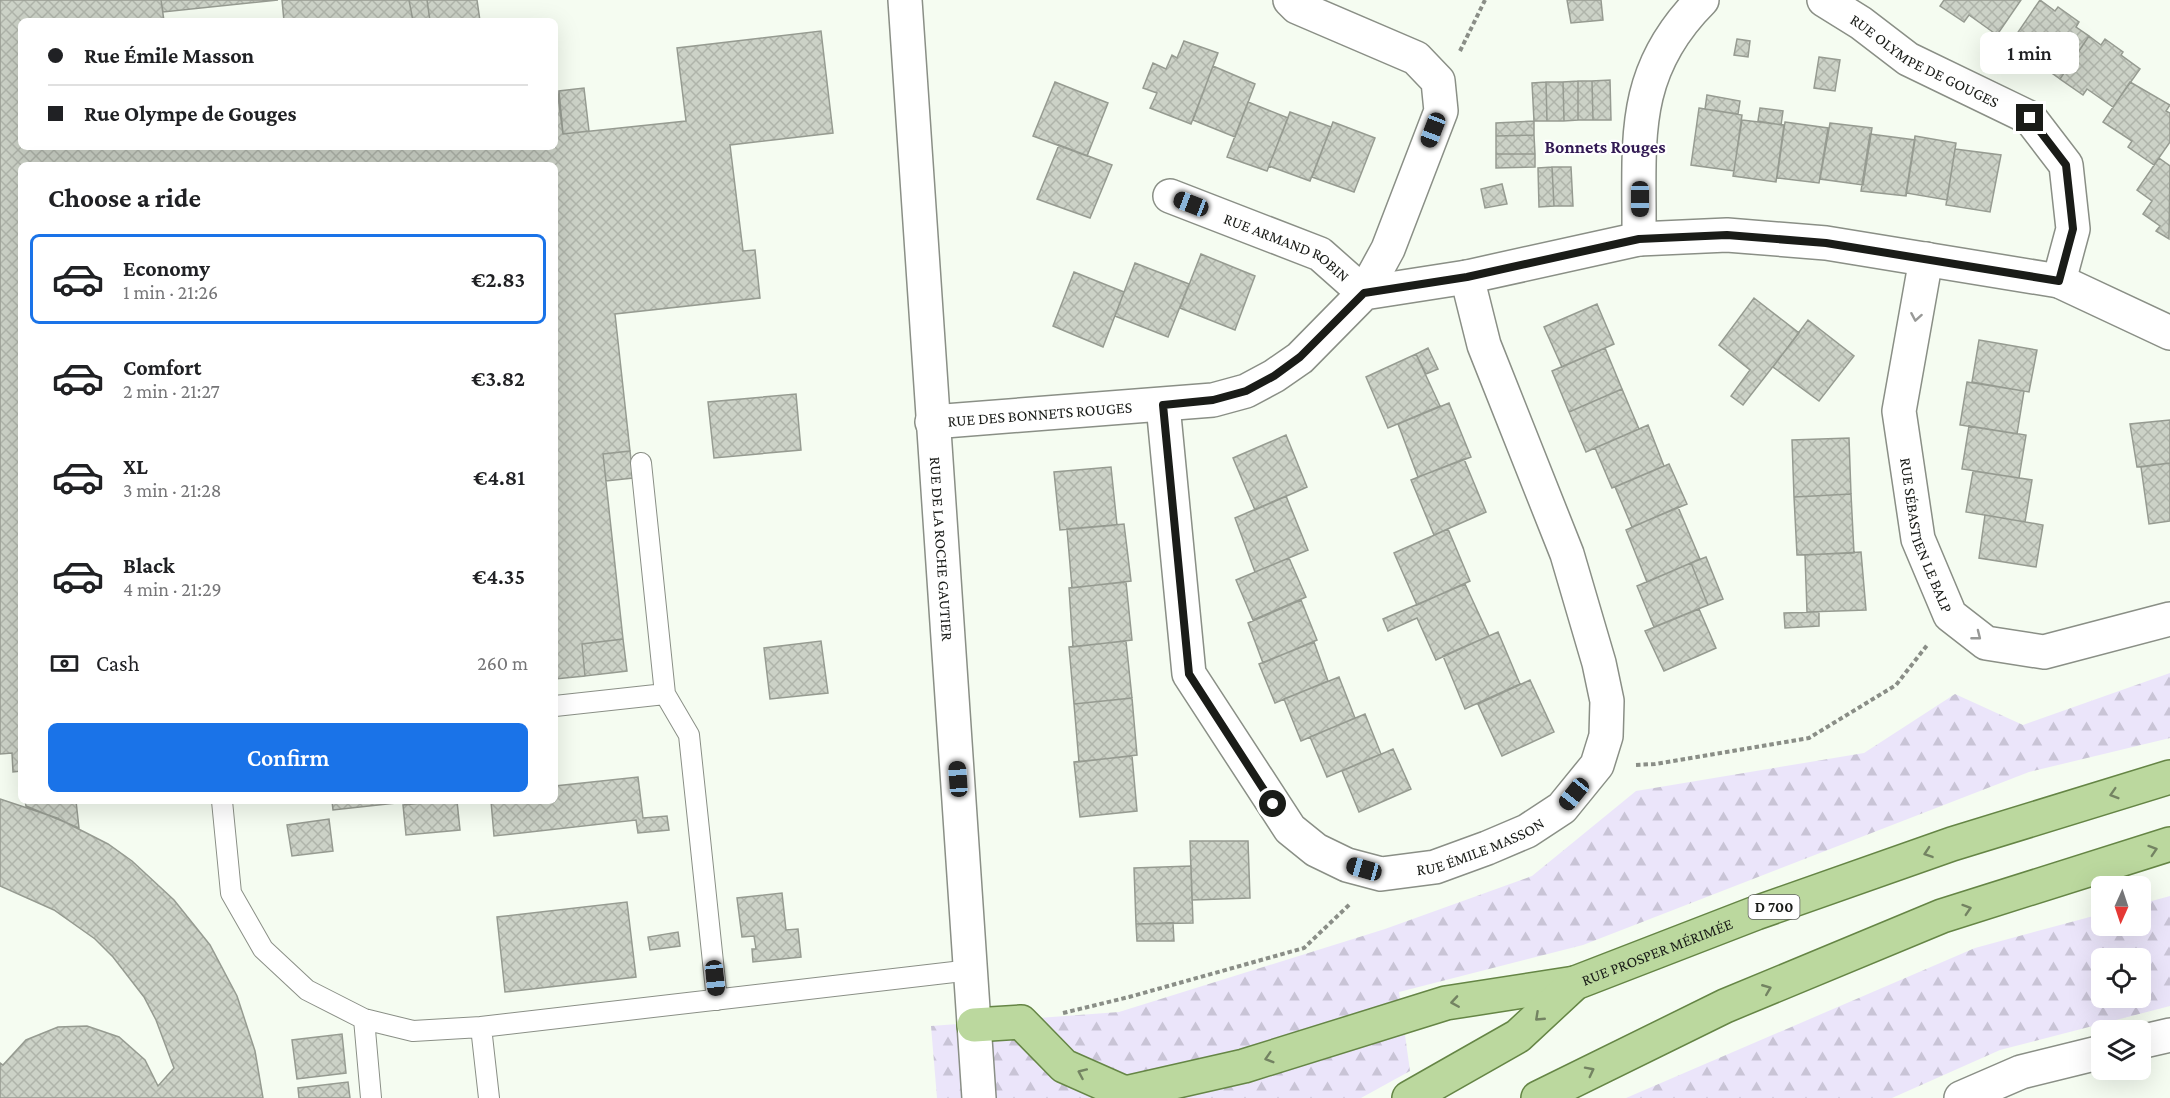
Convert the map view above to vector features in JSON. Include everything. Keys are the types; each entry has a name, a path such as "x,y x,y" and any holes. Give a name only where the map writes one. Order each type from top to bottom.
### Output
{"main road":[{"name":"RUE PROSPER MÉRIMÉE","path":"1409,1098 1518,1036 1575,984 1756,913 1952,844 2170,777"},
{"path":"1538,1098 1725,1006 1942,916 2170,844"},
{"path":"974,1025 1021,1022 1064,1065 1125,1093 1244,1066 1446,1003 1575,984"}],"street":[{"name":"RUE DE LA ROCHE GAUTIER","path":"905,0 932,422 980,1098"},
{"path":"1290,0 1297,7 1416,58 1438,81"},
{"path":"1639,239 1640,118 1653,70 1678,25 1702,0"},
{"name":"RUE OLYMPE DE GOUGES","path":"1824,0 1863,11 1908,59 2030,118 2066,165 2073,229 2059,281"},
{"name":"RUE DES BONNETS ROUGES","path":"932,422 1213,400 1246,391 1274,376 1300,357 1364,293 1388,249 1441,111 1438,81"},
{"name":"RUE ARMAND ROBIN","path":"1170,196 1320,254 1364,293"},
{"path":"1364,293 1467,277 1639,239 1727,235 1826,243 2059,281 2170,333"},
{"name":"RUE SÉBASTIEN LE BALP","path":"1926,259 1899,411 1918,539 1950,615 1986,643 2044,652 2170,619"},
{"name":"RUE ÉMILE MASSON","path":"1163,405 1189,674 1290,830 1316,850 1347,865 1381,874 1435,867 1527,831 1562,808 1597,765 1606,736 1607,701 1599,663 1567,554 1484,345 1467,277"},
{"path":"2151,1039 2170,1035"},
{"path":"1961,1098 2021,1072 2091,1055"}],"lane":[{"path":"641,463 665,694 689,735 717,1000"},
{"path":"558,706 665,694"},
{"path":"222,804 231,893 263,949 307,990 364,1019 413,1031 481,1027 971,970"},
{"path":"364,1019 371,1098"},
{"path":"481,1027 489,1098"}],"path":[{"path":"1438,81 1462,47 1485,0"},
{"path":"1597,765 1655,764 1809,738 1896,685 1950,615"},
{"path":"1021,1022 1129,998 1304,948 1381,874"}],"green space":[{"path":"2170,673 2170,738 2029,772 1583,945 1399,992 1410,1071 1361,1098 937,1098 931,1026 1119,1012 1385,929 1532,876 1636,791 1864,753 1955,694 2023,725"},
{"path":"2170,896 2170,1006 2116,1020 2091,1020 2091,1026 2000,1050 1892,1098 1626,1098 1975,948 2091,917 2091,936 2151,936 2151,901"}],"building":[{"path":"0,0 161,0 164,18 18,18 18,150 558,150 558,96 563,134 686,121 677,48 821,31 833,133 730,145 743,251 755,250 760,298 615,314 630,451 603,454 623,639 582,644 585,676 558,679 558,162 18,162 18,771 13,772 12,753 0,754"},
{"path":"161,0 278,0 163,12"},
{"path":"282,0 409,0 412,18 284,18"},
{"path":"409,0 427,0 430,18 412,18"},
{"path":"427,0 477,0 480,18 430,18"},
{"path":"1567,0 1601,0 1603,20 1571,23"},
{"path":"1944,0 2021,0 1997,35 1969,15 1964,22 1940,6"},
{"path":"2040,0 2055,11 2058,7 2079,22 2076,27 2089,36 2060,79 2035,61 2038,56 2014,38"},
{"path":"2089,36 2101,45 2105,39 2123,52 2121,55 2140,69 2113,107 2087,89 2083,95 2060,79"},
{"path":"1737,39 1750,41 1748,57 1734,55"},
{"path":"1184,41 1218,53 1191,124 1150,108 1157,93 1143,88 1153,63 1166,69 1172,55 1177,58"},
{"path":"1819,57 1840,60 1835,91 1814,88"},
{"path":"1213,66 1255,84 1235,137 1193,120"},
{"path":"1610,80 1611,120 1593,120 1592,81"},
{"path":"1578,81 1578,120 1564,121 1563,82"},
{"path":"1578,81 1592,81 1593,120 1578,120"},
{"path":"1055,82 1108,103 1087,156 1033,136"},
{"path":"1546,82 1547,121 1534,121 1532,83"},
{"path":"1546,82 1563,82 1564,121 1547,121"},
{"path":"2130,82 2170,105 2166,111 2170,113 2170,142 2154,165 2128,147 2132,141 2103,122"},
{"path":"584,88 589,131 563,134 559,91"},
{"path":"1707,95 1740,101 1738,114 1705,109"},
{"path":"1248,102 1288,118 1267,171 1227,157"},
{"path":"1699,108 1742,115 1734,171 1691,165"},
{"path":"1760,108 1783,111 1781,125 1758,121"},
{"path":"1290,112 1331,127 1310,181 1269,166"},
{"path":"1742,120 1784,125 1776,182 1733,176"},
{"path":"1534,121 1534,135 1496,136 1496,123"},
{"path":"1333,122 1375,138 1354,192 1312,177"},
{"path":"1785,122 1828,128 1819,183 1777,178"},
{"path":"1830,123 1872,128 1863,185 1820,179"},
{"path":"1870,134 1915,140 1906,196 1861,191"},
{"path":"1534,135 1535,154 1496,154 1496,136"},
{"path":"1915,136 1956,143 1947,200 1906,193"},
{"path":"1059,145 1112,165 1090,218 1037,199"},
{"path":"1955,149 2001,155 1990,212 1946,205"},
{"path":"1496,154 1535,154 1535,167 1496,168"},
{"path":"2159,158 2170,166 2169,239 2156,231 2160,226 2143,214 2152,201 2137,190"},
{"path":"1552,167 1554,206 1539,207 1538,168"},
{"path":"1552,167 1571,167 1573,206 1554,206"},
{"path":"1502,184 1507,204 1485,208 1481,189"},
{"path":"1201,254 1255,276 1235,330 1180,308"},
{"path":"1135,263 1189,284 1168,337 1115,316"},
{"path":"1074,272 1124,292 1103,347 1053,326"},
{"path":"1754,298 1799,333 1743,405 1731,396 1750,370 1719,345"},
{"path":"1597,304 1614,344 1562,367 1544,327"},
{"path":"1808,320 1854,356 1819,401 1773,367"},
{"path":"1979,340 2037,350 2029,392 1972,382"},
{"path":"1428,348 1438,369 1426,374 1416,354"},
{"path":"1605,348 1622,389 1569,412 1552,371"},
{"path":"1416,354 1440,406 1388,428 1366,377"},
{"path":"1967,382 2024,391 2017,434 1960,425"},
{"path":"1622,389 1639,429 1586,452 1569,412"},
{"path":"796,394 801,450 714,458 708,402"},
{"path":"1449,403 1471,457 1418,477 1398,424"},
{"path":"2170,420 2170,463 2137,467 2130,424"},
{"path":"1648,425 1664,466 1612,488 1595,448"},
{"path":"1969,426 2026,435 2019,478 1962,469"},
{"path":"1286,435 1307,487 1255,510 1233,458"},
{"path":"1849,438 1851,494 1794,497 1792,440"},
{"path":"630,451 633,478 606,481 603,454"},
{"path":"1464,459 1486,512 1434,535 1411,480"},
{"path":"2170,463 2170,521 2149,524 2141,467"},
{"path":"1669,464 1687,504 1632,527 1615,487"},
{"path":"1111,467 1117,525 1060,530 1054,472"},
{"path":"1973,471 2032,480 2025,522 1966,512"},
{"path":"1851,494 1854,553 1797,555 1794,497"},
{"path":"1286,496 1308,550 1255,572 1235,518"},
{"path":"1678,507 1700,559 1647,582 1626,530"},
{"path":"1985,515 2043,525 2036,567 1979,558"},
{"path":"1124,524 1131,581 1072,588 1067,529"},
{"path":"1448,529 1470,581 1417,605 1394,553"},
{"path":"1861,552 1866,610 1807,612 1805,555"},
{"path":"1706,557 1723,599 1708,605 1691,563"},
{"path":"1289,558 1306,597 1253,620 1236,580"},
{"path":"1691,563 1708,605 1654,627 1637,586"},
{"path":"1126,582 1132,640 1073,647 1069,588"},
{"path":"1465,584 1489,636 1436,660 1417,618 1388,631 1383,619"},
{"path":"1301,600 1317,640 1263,663 1248,623"},
{"path":"1699,609 1716,648 1664,671 1645,631"},
{"path":"1819,612 1819,626 1785,628 1784,613"},
{"path":"1498,632 1520,684 1465,709 1443,656"},
{"path":"623,639 627,671 585,676 582,644"},
{"path":"821,641 828,693 770,699 764,648"},
{"path":"1126,641 1132,698 1074,704 1069,647"},
{"path":"1314,642 1328,681 1275,703 1259,664"},
{"path":"1339,677 1355,718 1301,741 1284,699"},
{"path":"1530,680 1554,732 1502,756 1478,704"},
{"path":"1132,698 1137,755 1079,762 1074,704"},
{"path":"1365,714 1381,754 1327,777 1310,737"},
{"path":"1393,749 1411,789 1359,812 1342,771"},
{"path":"1132,756 1137,811 1080,817 1074,762"},
{"path":"638,777 643,818 667,816 669,830 638,833 636,820 494,836 491,804 558,804 558,786"},
{"path":"0,799 57,818 108,844 132,861 174,900 210,945 237,996 255,1051 263,1098 0,1098 0,1063 3,1065 26,1040 58,1027 87,1026 119,1037 145,1060 158,1086 174,1068 156,1020 144,997 113,957 95,939 54,910 0,886"},
{"path":"26,804 76,804 79,828"},
{"path":"332,804 387,804 333,810"},
{"path":"457,804 460,830 406,835 403,805"},
{"path":"329,819 333,851 292,856 287,825"},
{"path":"1190,841 1248,841 1250,898 1192,900"},
{"path":"1191,866 1193,923 1136,924 1134,868"},
{"path":"782,893 786,930 798,929 801,957 753,962 752,949 756,949 754,936 742,937 737,898"},
{"path":"627,902 636,977 505,992 497,917"},
{"path":"1173,923 1174,941 1137,941 1136,924"},
{"path":"678,932 680,946 650,950 648,937"},
{"path":"342,1034 346,1073 297,1079 292,1040"},
{"path":"348,1082 350,1098 299,1098 298,1088"}],"district":[{"name":"Bonnets Rouges","path":"1605,147"}],"route":[{"path":"1273,804 1189,674 1163,405 1213,400 1246,391 1274,376 1300,357 1364,293 1467,277 1639,239 1727,235 1826,243 2059,281 2073,229 2066,165 2030,118"}]}
